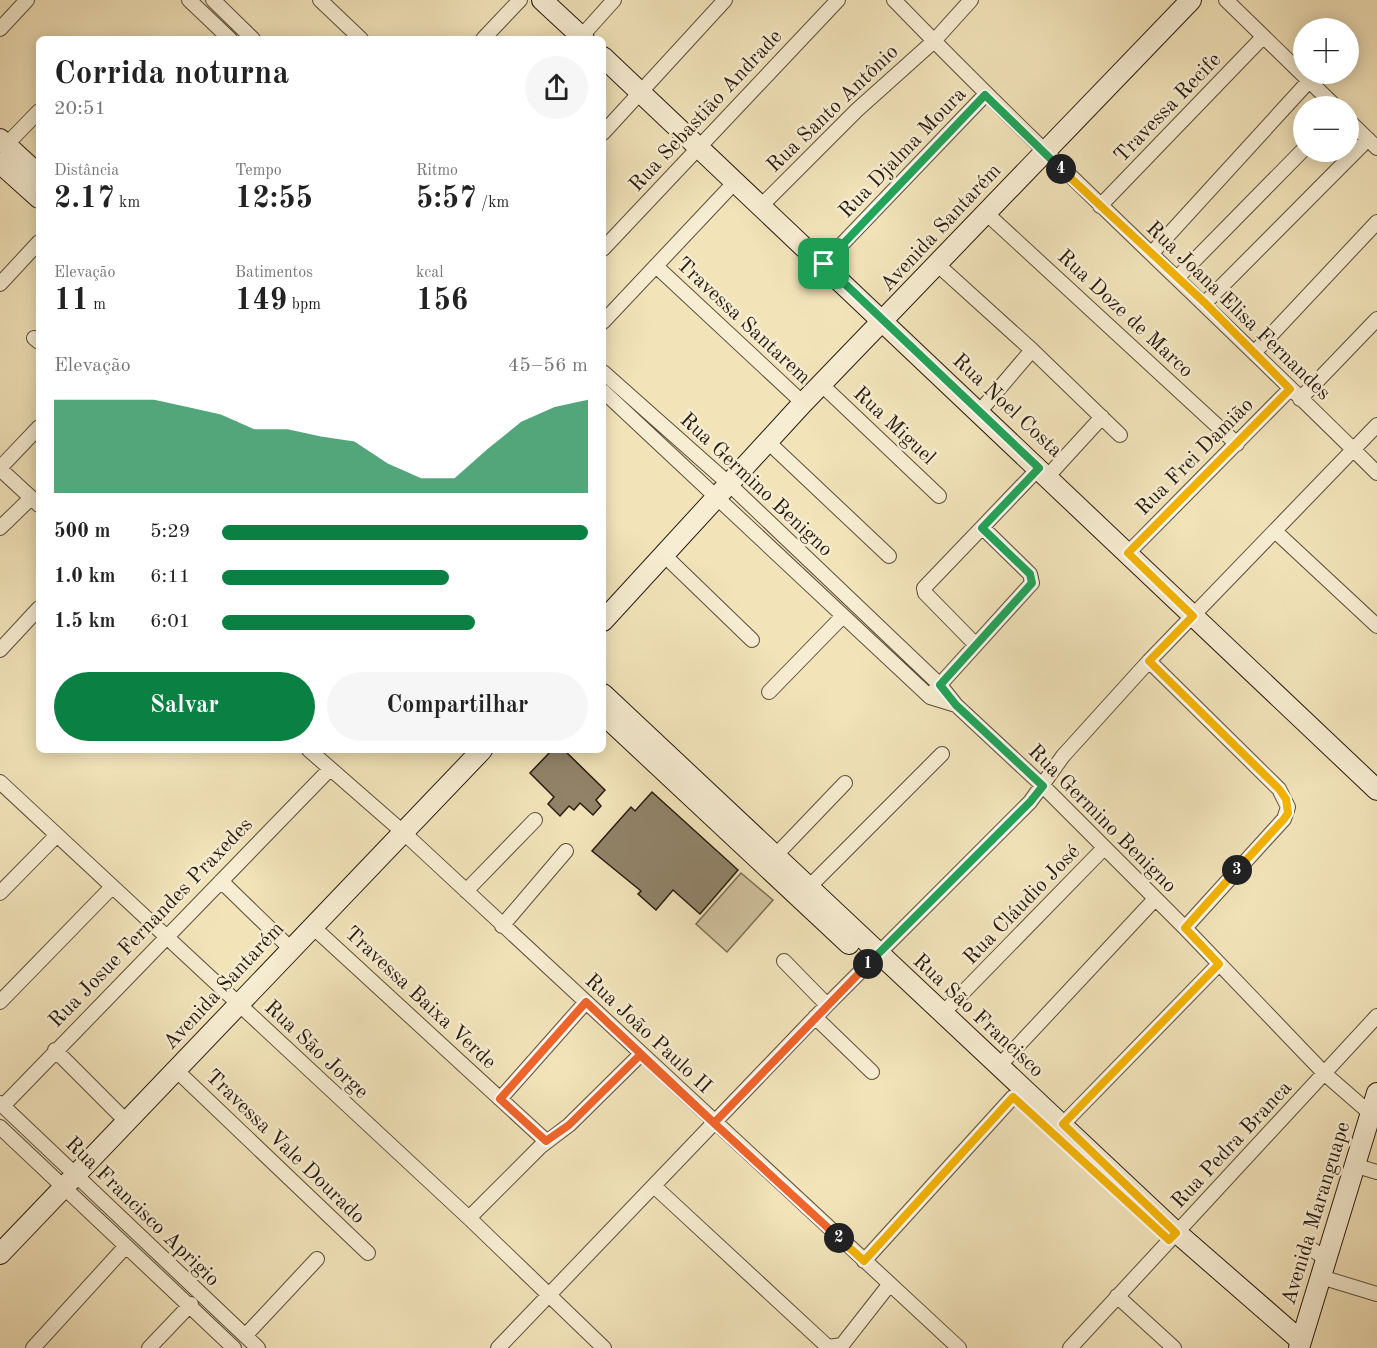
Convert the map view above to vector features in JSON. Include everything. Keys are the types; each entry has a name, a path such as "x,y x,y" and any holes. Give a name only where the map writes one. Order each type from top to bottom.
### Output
{"street":[{"path":"0,29 27,0"},
{"path":"189,0 227,36"},
{"path":"213,0 250,36"},
{"path":"320,0 358,36"},
{"path":"486,36 520,0"},
{"path":"542,0 579,36"},
{"path":"583,36 614,0"},
{"path":"606,130 725,0"},
{"name":"Rua Sebastião Andrade","path":"606,246 838,0"},
{"name":"Rua Joana Elisa Fernandes","path":"894,0 1044,153 1178,277 1377,473"},
{"name":"Rua Santo Antônio","path":"760,207 857,110 934,41 971,0"},
{"name":"Avenida Santarém","path":"606,618 767,441 884,322 1191,0"},
{"path":"1226,0 1293,66"},
{"name":"Travessa Recife","path":"1100,206 1263,37"},
{"name":"Rua Noel Costa","path":"606,60 734,183 980,411 1377,790"},
{"path":"1152,253 1306,84"},
{"path":"1312,84 1325,96"},
{"name":"Rua Djalma Moura","path":"824,264 985,95"},
{"path":"2,149 36,114"},
{"path":"1205,303 1373,144 1359,131"},
{"path":"2,149 36,173"},
{"path":"2,149 36,194"},
{"path":"1178,277 1293,160"},
{"path":"606,319 734,183"},
{"name":"Rua Doze de Marco","path":"986,213 1237,444"},
{"path":"1254,353 1377,222"},
{"path":"0,284 36,245"},
{"path":"938,265 1032,350 1120,435"},
{"name":"Travessa Santarem","path":"657,267 803,403"},
{"path":"1300,399 1377,320"},
{"path":"980,411 1032,350"},
{"name":"Rua Germino Benigno","path":"606,375 722,490 842,617 930,697 956,705"},
{"name":"Rua Miguel","path":"822,385 939,496"},
{"name":"Rua Frei Damião","path":"1128,553 1290,389"},
{"name":"Rua Germino Benigno","path":"606,394 722,490 940,685 956,705 1043,786 1185,928 1325,1074 1371,1114"},
{"path":"975,644 923,590 982,528 1102,417"},
{"path":"498,1348 815,1017 1030,802 1063,756 1149,661 1377,425"},
{"path":"0,528 35,501 0,468 36,430"},
{"path":"767,441 889,556"},
{"path":"930,697 975,644 1028,589 1032,580 1030,574 982,528"},
{"path":"1275,531 1377,626"},
{"path":"664,555 752,639"},
{"path":"0,650 36,611"},
{"path":"769,692 842,617"},
{"path":"1149,661 1279,789 1288,807 1284,819 1185,928"},
{"name":"Rua São Francisco","path":"606,697 809,887 874,959 942,1014 1063,1124 1173,1236"},
{"name":"Rua São Francisco","path":"606,717 874,959 1013,1097 1296,1346"},
{"name":"Rua João Paulo II","path":"312,753 404,833 640,1055 959,1348"},
{"name":"Avenida Santarém","path":"0,1254 290,948 313,927 479,753"},
{"path":"809,887 942,754"},
{"name":"Rua Josue Fernandes Praxedes","path":"2,1105 329,770"},
{"name":"Rua São Jorge","path":"0,782 469,1218 604,1348"},
{"path":"776,855 845,783"},
{"path":"466,891 535,820"},
{"path":"0,893 57,835"},
{"name":"Rua Cláudio José","path":"942,1014 1104,848"},
{"path":"502,926 566,851"},
{"path":"221,881 290,948"},
{"path":"0,1002 112,887"},
{"path":"999,1066 1155,899"},
{"name":"Travessa Baixa Verde","path":"313,927 546,1141"},
{"path":"784,961 827,1005"},
{"path":"1063,1124 1219,964"},
{"name":"Travessa Baixa Verde","path":"500,1099 586,1002"},
{"name":"Rua Pedra Branca","path":"1072,1347 1377,1016"},
{"path":"815,1017 872,1072"},
{"path":"55,1050 126,1120"},
{"path":"469,1218 546,1141 569,1125 640,1055"},
{"name":"Travessa Vale Dourado","path":"176,1070 368,1253"},
{"name":"Avenida Maranguape","path":"1296,1346 1320,1262 1357,1166 1377,1093"},
{"path":"864,1261 1013,1097"},
{"name":"Rua Francisco Aprigio","path":"2,1105 126,1246 234,1348"},
{"name":"Rua Francisco Aprigio","path":"0,1127 69,1181 258,1348"},
{"path":"1357,1166 1377,1172"},
{"path":"654,1186 828,1347 842,1345 889,1285"},
{"path":"33,1348 126,1246"},
{"path":"245,1336 317,1258"},
{"path":"1320,1262 1377,1294"},
{"path":"1118,1296 1174,1348"},
{"path":"149,1348 190,1304"}],"shaded area":[{"path":"741,873 773,900 727,952 696,924"}],"building":[{"path":"549,753 567,753 605,790 596,800 601,806 593,815 580,803 574,810 569,806 560,816 548,804 554,797 530,773"},
{"path":"652,792 738,870 700,914 673,890 656,910 638,894 641,891 592,851 631,807 635,811"}],"route":[{"path":"985,95 1205,303 1290,389 1128,553 1193,616 1149,661 1279,789 1288,807 1288,813 1284,819 1185,928 1219,964 1063,1124 1176,1233 1169,1240 1013,1097 864,1261 640,1055 569,1125 546,1141 500,1099 586,1002 714,1123 827,1005 1030,802 1043,786 956,705 940,685 1032,583 1030,574 982,528 1039,468 824,264 985,95"}]}
